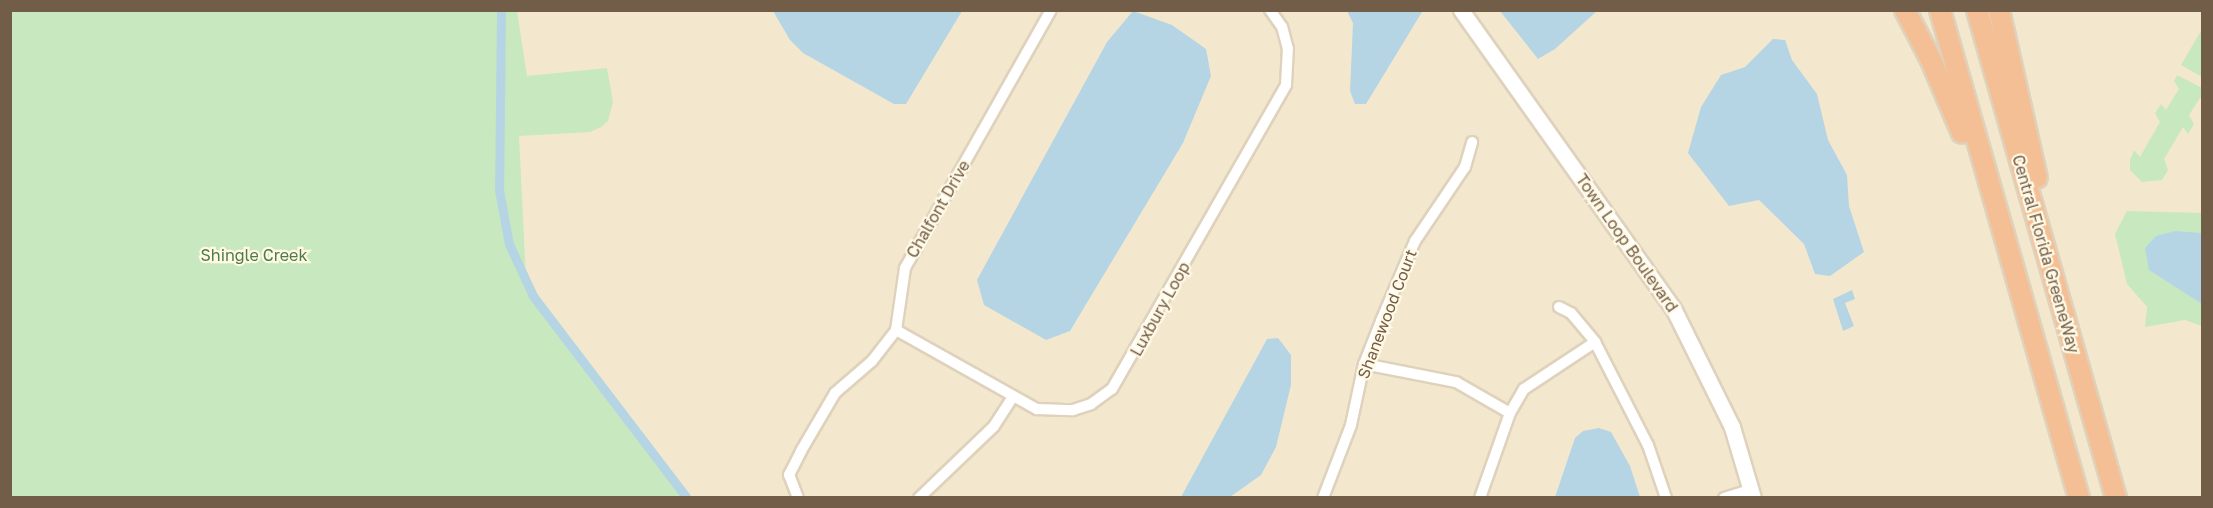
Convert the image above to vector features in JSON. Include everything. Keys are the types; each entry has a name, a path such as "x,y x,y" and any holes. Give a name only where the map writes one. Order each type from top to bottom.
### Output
{"highway":[{"path":"1905,10 1956,114 2038,359"},
{"path":"1940,10 2079,498"},
{"name":"Central Florida GreeneWay","path":"1977,10 2116,498"},
{"path":"1999,10 2072,348"}],"street":[{"name":"Chalfont Drive","path":"798,498 789,475 835,393 872,361 896,330 905,268 1051,10"},
{"name":"Luxbury Loop","path":"896,330 1038,409 1073,410 1091,404 1112,389 1287,85 1288,49 1282,27 1270,10"},
{"name":"Town Loop Boulevard","path":"1461,10 1673,308 1732,427 1751,494"},
{"name":"Shanewood Court","path":"1323,498 1351,425 1364,364 1415,241 1465,167 1472,142"},
{"path":"1560,307 1571,313 1594,342 1648,445 1666,498"},
{"path":"1480,498 1510,413 1524,389 1594,342"},
{"path":"1364,364 1456,382 1510,413"},
{"path":"919,498 994,426 1013,397"},
{"path":"1724,498 1751,494"}],"shaded area":[{"path":"497,11 2202,11 2202,497 681,497 514,267"}],"green space":[{"name":"Shingle Creek","path":"10,11 517,11 527,76 607,68 613,102 608,121 601,127 590,132 519,136 526,279 688,497 11,497"},
{"path":"2202,29 2202,77 2181,65"},
{"path":"2177,75 2202,88 2202,95 2189,115 2194,124 2188,134 2183,127 2164,159 2168,170 2162,180 2142,182 2130,170 2130,160 2134,150 2140,157 2160,122 2155,113 2161,104 2166,110 2179,89 2174,81"},
{"path":"2127,211 2202,213 2202,326 2185,320 2145,327 2147,307 2127,284 2115,234"}],"water":[{"path":"773,11 962,11 906,104 894,104 803,53 790,40"},
{"path":"1133,11 1172,25 1206,49 1211,76 1183,143 1070,331 1046,340 984,305 977,280 1107,42"},
{"path":"1347,11 1422,12 1366,104 1355,104 1350,91 1353,23"},
{"path":"1500,11 1597,11 1555,49 1538,59"},
{"path":"1773,39 1785,40 1792,60 1817,94 1828,140 1847,175 1849,206 1864,252 1830,276 1815,274 1804,244 1759,200 1729,206 1688,153 1701,107 1721,75 1745,67"},
{"path":"2175,231 2202,233 2202,304 2149,270 2145,248 2156,236"},
{"path":"1852,290 1855,299 1845,303 1854,326 1843,331 1833,299"},
{"path":"1278,338 1291,355 1291,385 1276,447 1261,475 1230,497 1181,497 1267,339"},
{"path":"1599,428 1611,432 1630,466 1640,497 1555,497 1575,438 1583,431"}],"waterway":[{"name":"Shingle Creek","path":"501,10 499,190 509,244 533,296 687,498"}]}
